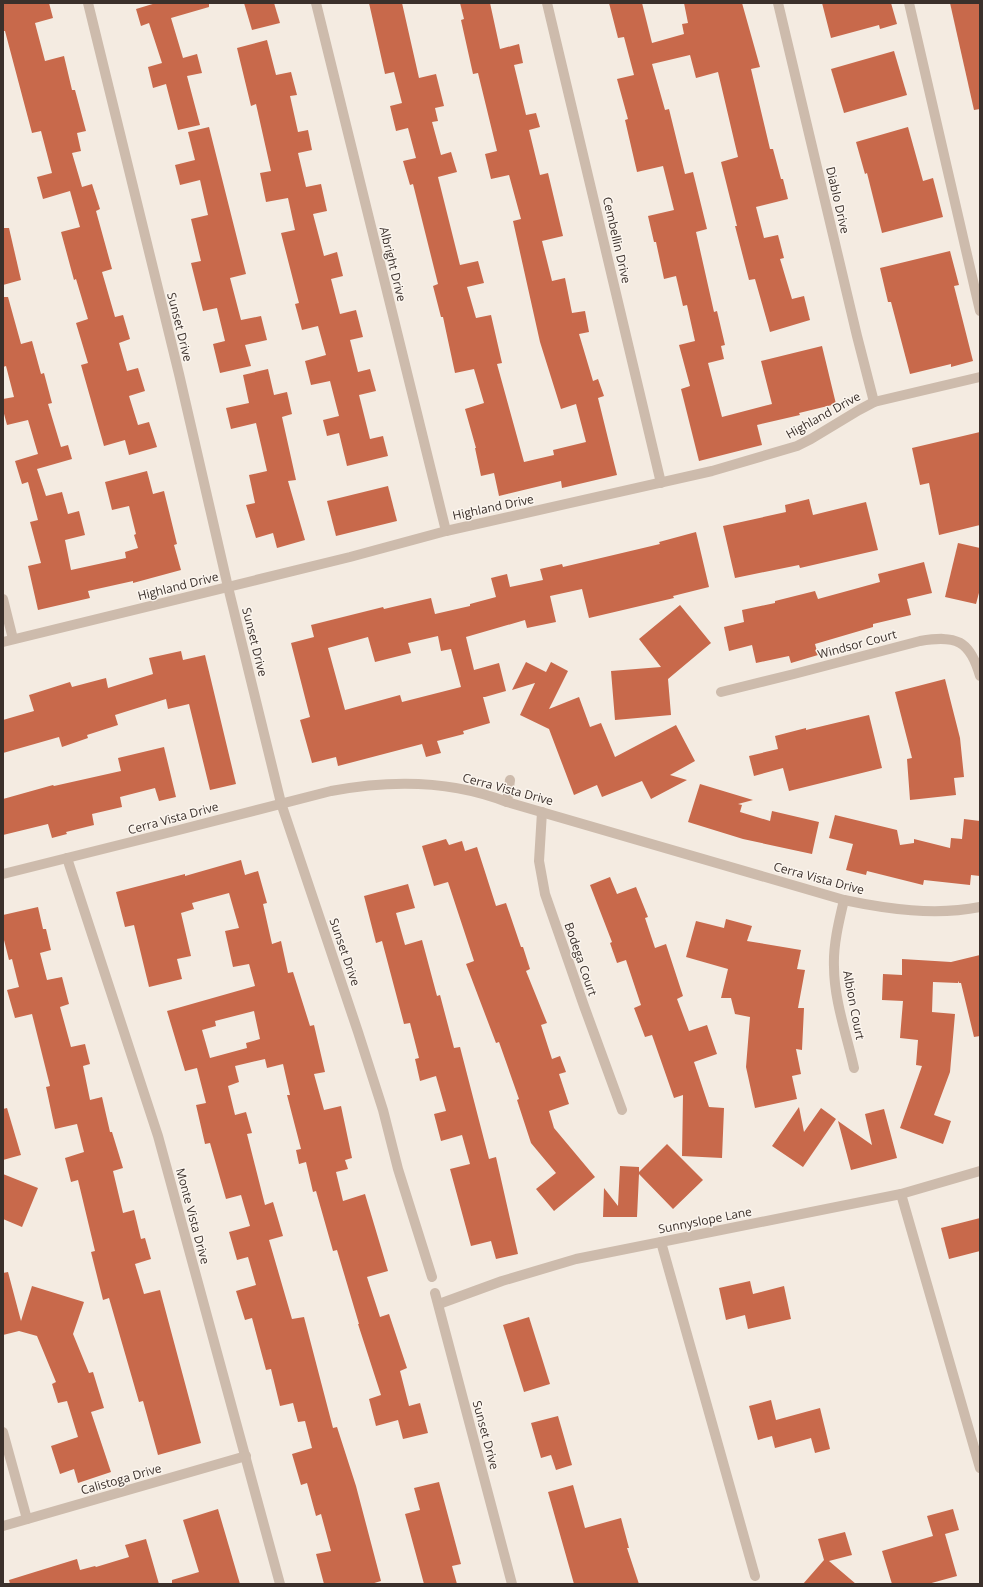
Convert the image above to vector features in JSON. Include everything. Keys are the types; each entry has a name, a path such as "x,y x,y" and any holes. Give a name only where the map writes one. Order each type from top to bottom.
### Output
{"street":[{"name":"Sunset Drive","path":"88,3 179,374 228,587 281,803 383,1110 398,1169 432,1277"},
{"name":"Albright Drive","path":"316,3 446,530"},
{"name":"Cembellin Drive","path":"547,3 661,483"},
{"name":"Diablo Drive","path":"778,3 874,402"},
{"path":"909,3 980,311"},
{"name":"Highland Drive","path":"8,641 350,557 446,530 712,471 797,446 874,402 980,377"},
{"path":"3,599 8,641"},
{"name":"Windsor Court","path":"721,692 920,641 938,638 951,639 963,644 970,651 976,662 980,676"},
{"path":"506,802 510,780"},
{"name":"Cerra Vista Drive","path":"3,874 281,803 357,786 410,783 448,787 492,796 506,802 844,900 872,906 934,912 980,907"},
{"name":"Bodega Court","path":"542,812 539,861 545,894 622,1110"},
{"name":"Monte Vista Drive","path":"67,858 158,1136 280,1584"},
{"name":"Albion Court","path":"844,900 838,928 834,966 835,986 854,1068"},
{"name":"Sunnyslope Lane","path":"438,1304 502,1281 576,1259 901,1194 980,1171"},
{"path":"901,1194 980,1468"},
{"path":"661,1242 755,1576"},
{"name":"Sunset Drive","path":"435,1293 512,1584"},
{"path":"3,1432 27,1519"},
{"name":"Calistoga Drive","path":"3,1526 246,1456"}],"building":[{"path":"3,3 49,3 53,18 35,23 45,61 64,56 72,90 75,90 86,131 77,133 81,151 72,153 82,187 92,184 100,209 96,211 112,269 102,272 115,317 123,315 130,339 119,343 127,371 138,368 145,391 129,396 138,425 149,422 157,447 129,455 125,440 104,446 81,365 88,363 76,323 88,319 76,279 74,280 61,232 80,227 70,191 43,199 37,177 52,173 41,131 32,133 5,31 3,31"},
{"path":"156,3 209,3 209,7 171,18 183,58 197,54 202,73 187,76 200,125 178,130 166,84 153,88 148,67 162,63 149,23 141,26 136,9"},
{"path":"244,3 274,3 280,23 252,30"},
{"path":"369,3 402,3 419,78 436,74 444,106 435,108 438,121 432,122 441,155 451,152 457,172 438,177 460,265 478,261 484,283 467,287 476,318 491,315 502,363 497,364 524,462 554,455 553,450 586,442 576,404 561,409 540,342 513,221 521,219 509,175 491,179 485,154 497,151 478,73 473,74 461,20 464,19 460,3 490,3 500,49 519,44 523,63 514,65 526,115 536,113 540,127 529,130 540,175 548,173 563,236 542,241 552,281 565,278 572,313 585,311 589,332 579,334 593,381 598,379 604,396 598,398 617,475 562,488 561,481 499,496 494,473 481,476 476,448 465,409 484,403 474,369 455,373 443,317 441,317 433,286 438,284 413,184 410,185 403,161 416,158 408,128 396,131 390,106 402,103 394,72 385,74"},
{"path":"609,3 642,3 652,43 684,34 682,24 688,23 684,3 742,3 760,67 751,69 770,149 773,149 788,199 756,207 764,238 778,235 784,258 780,259 792,299 804,296 810,320 770,332 755,279 749,280 721,162 738,157 718,72 696,78 690,55 652,64 665,110 669,109 685,174 693,172 707,229 696,232 714,312 717,311 725,345 721,346 724,359 708,363 722,417 772,404 761,361 822,346 836,404 799,413 800,415 757,425 762,445 699,461 681,389 690,386 679,345 695,341 687,305 683,306 676,276 664,279 656,242 654,242 648,216 674,210 663,166 637,172 625,120 628,119 617,79 634,75 624,37 618,38"},
{"path":"822,3 891,3 897,24 880,29 879,25 831,38"},
{"path":"950,3 980,3 980,109 974,110"},
{"path":"267,40 276,75 291,72 297,95 290,96 298,132 308,130 312,150 298,153 306,187 321,184 327,211 313,214 324,256 337,252 343,276 331,279 340,314 356,310 363,337 350,340 358,372 370,369 376,391 359,395 370,439 383,436 388,456 347,466 339,433 327,436 323,420 339,416 330,381 311,385 305,361 326,355 318,326 302,330 295,304 299,303 281,233 295,230 288,198 266,202 260,173 271,171 256,104 251,106 237,48"},
{"path":"894,51 907,95 844,113 831,69"},
{"path":"209,127 246,274 230,278 241,320 261,316 267,340 245,345 251,366 220,373 213,344 225,341 217,308 203,311 191,263 201,261 191,219 208,215 200,180 180,185 175,165 195,160 188,132"},
{"path":"908,127 923,181 933,178 943,217 882,233 867,173 865,174 856,142"},
{"path":"3,228 9,228 21,280 3,285"},
{"path":"950,251 959,285 954,286 973,361 951,367 951,364 910,374 891,302 888,302 880,268"},
{"path":"3,297 8,297 21,344 32,341 41,374 44,373 52,403 48,404 61,447 68,445 72,459 37,469 46,496 62,492 68,514 79,511 85,535 65,540 71,570 126,558 125,552 138,548 129,506 112,510 105,482 147,471 153,494 164,491 177,544 174,545 181,570 133,583 133,581 88,591 90,598 38,610 28,566 41,563 30,522 38,520 28,482 22,484 15,461 38,454 28,420 7,425 3,410 3,399 14,397 6,366 3,367"},
{"path":"268,369 274,395 287,392 292,414 282,417 296,480 288,481 305,540 277,548 273,533 256,538 246,505 255,503 249,475 267,471 256,423 231,429 226,408 249,403 243,375"},
{"path":"980,432 980,525 939,535 929,483 920,485 912,448"},
{"path":"388,486 397,521 336,536 327,501"},
{"path":"809,499 813,515 866,502 878,550 800,568 799,565 735,578 723,526 786,512 785,505"},
{"path":"696,532 709,587 673,596 674,598 589,618 582,589 550,596 556,622 527,628 525,620 466,637 474,670 499,663 506,691 483,697 490,723 463,731 464,734 437,741 441,753 426,757 422,744 338,766 336,757 312,763 300,720 310,717 291,643 314,637 311,625 383,607 384,609 431,598 435,614 470,606 470,604 496,597 491,578 507,574 510,587 543,580 540,569 562,564 563,567 660,544 659,542","holes":["438,636 441,651 451,649 461,687 402,702 400,695 345,710 328,648 368,637 375,662 411,653 408,643"]},
{"path":"958,543 980,548 980,589 976,604 945,597"},
{"path":"924,562 932,593 907,599 911,615 873,624 873,627 815,644 818,655 791,663 789,656 756,663 752,645 729,651 724,627 744,622 742,610 775,603 775,601 815,591 818,599 880,582 878,574"},
{"path":"680,605 711,643 668,679 671,715 615,720 611,671 661,667 639,639"},
{"path":"181,651 183,660 205,655 236,784 210,790 189,704 168,709 166,699 115,715 118,725 87,735 88,738 62,747 59,737 3,753 3,720 34,711 29,695 70,682 72,687 106,678 108,688 153,674 149,658"},
{"path":"526,662 546,672 551,662 568,671 549,709 579,697 590,727 601,723 615,757 676,725 695,761 670,775 687,780 651,799 642,781 602,797 597,785 574,795 549,729 520,715 535,683 512,690"},
{"path":"945,679 960,738 964,777 954,778 956,795 910,800 907,759 912,758 895,692"},
{"path":"869,715 882,768 789,791 783,768 754,776 749,756 778,749 775,736"},
{"path":"164,747 176,797 159,801 155,788 120,797 122,807 92,814 94,825 66,832 67,834 52,838 48,824 3,835 3,799 53,785 121,771 118,758"},
{"path":"700,784 753,800 738,804 742,805 740,812 770,821 772,811 819,822 812,854 743,839 688,822"},
{"path":"835,815 897,830 900,845 914,843 914,839 950,848 951,838 962,839 964,819 980,821 980,876 971,875 970,885 924,880 923,885 867,871 866,875 846,870 853,844 829,838"},
{"path":"446,839 449,845 462,841 465,851 477,847 496,906 506,903 530,969 526,971 547,1023 541,1025 552,1059 560,1056 566,1072 559,1074 569,1104 549,1111 554,1128 595,1177 554,1211 536,1189 556,1173 531,1143 517,1100 519,1099 499,1042 496,1043 466,964 474,961 448,882 434,886 422,846"},
{"path":"241,860 245,875 258,871 267,903 263,904 272,944 281,941 288,973 293,972 310,1026 314,1025 325,1072 314,1074 324,1110 341,1106 352,1158 345,1160 348,1169 336,1172 343,1201 365,1194 388,1271 367,1277 380,1317 389,1314 407,1368 400,1371 409,1406 420,1403 428,1433 403,1439 398,1420 376,1426 369,1399 381,1395 358,1324 337,1250 333,1251 316,1191 313,1192 306,1162 299,1164 296,1150 301,1149 287,1095 290,1095 283,1064 267,1068 265,1059 235,1066 239,1082 228,1086 235,1115 246,1112 252,1133 247,1134 265,1205 273,1202 283,1236 269,1240 292,1319 304,1317 333,1428 337,1427 356,1486 381,1581 371,1584 324,1584 316,1554 331,1551 321,1514 316,1516 307,1483 301,1485 292,1454 312,1448 305,1421 298,1422 293,1403 280,1406 271,1369 266,1370 252,1318 245,1320 236,1291 256,1285 248,1257 237,1260 229,1232 250,1226 241,1195 226,1199 210,1143 205,1144 196,1105 206,1103 197,1068 185,1071 167,1011 255,986 249,964 233,967 225,931 239,928 229,893 192,903 194,909 181,913 191,956 177,959 182,979 149,987 134,925 125,927 116,892 185,874 185,876","holes":["254,1011 260,1039 246,1043 247,1048 210,1058 202,1030 216,1026 215,1021"]},
{"path":"610,877 617,894 636,887 648,917 645,918 655,948 666,944 683,996 677,999 689,1031 707,1025 717,1054 694,1062 709,1107 724,1108 722,1158 682,1156 683,1095 674,1098 652,1035 645,1037 634,1008 641,1005 626,960 617,963 610,943 612,942 590,885"},
{"path":"408,884 415,908 396,913 405,945 422,940 437,996 440,995 454,1048 460,1047 489,1159 496,1157 518,1254 496,1259 491,1241 471,1246 450,1169 470,1164 462,1135 441,1141 434,1114 446,1111 436,1076 420,1081 415,1059 419,1058 410,1023 404,1024 382,941 376,943 364,896"},
{"path":"38,907 43,929 46,929 51,950 40,953 47,980 62,977 69,1004 60,1007 71,1047 85,1044 90,1064 83,1066 90,1100 102,1097 110,1132 112,1132 123,1168 113,1171 123,1213 134,1210 141,1239 145,1238 151,1259 135,1264 144,1294 160,1290 201,1443 158,1455 143,1401 139,1402 109,1298 103,1300 91,1252 95,1251 78,1180 71,1182 65,1158 84,1152 77,1124 55,1129 46,1087 50,1086 32,1014 15,1018 7,990 19,987 12,959 9,960 3,936 3,915"},
{"path":"726,919 752,926 747,941 801,950 797,969 805,970 798,1008 804,1008 802,1050 796,1049 801,1074 792,1076 797,1099 755,1108 746,1067 750,1017 735,1014 731,998 721,998 728,969 686,957 696,921 724,928"},
{"path":"980,955 980,1036 974,1037 961,983 958,981 958,983 933,982 932,1012 955,1014 950,1072 934,1115 951,1121 943,1144 900,1128 922,1066 916,1065 918,1040 900,1038 903,1001 882,1000 883,974 902,975 902,959 951,962"},
{"path":"799,1107 804,1132 821,1108 836,1119 803,1167 772,1146"},
{"path":"7,1108 21,1155 3,1160 3,1109"},
{"path":"884,1109 897,1158 851,1170 838,1121 872,1145 865,1114"},
{"path":"667,1144 703,1180 673,1209 639,1174 637,1217 603,1217 604,1188 618,1206 620,1166 639,1167 639,1172"},
{"path":"3,1174 38,1188 22,1227 3,1219"},
{"path":"980,1218 980,1251 949,1259 941,1228"},
{"path":"8,1272 21,1321 32,1286 84,1302 73,1334 89,1373 93,1372 104,1408 91,1412 111,1472 78,1483 74,1469 60,1474 51,1446 78,1437 67,1401 58,1403 52,1384 56,1382 37,1336 19,1331 3,1335 3,1273"},
{"path":"750,1281 753,1294 784,1286 791,1319 748,1329 745,1315 726,1320 719,1288"},
{"path":"529,1317 550,1384 524,1392 503,1325"},
{"path":"771,1400 776,1420 820,1408 830,1449 815,1453 811,1438 775,1448 772,1436 758,1440 749,1406"},
{"path":"558,1416 572,1465 556,1470 551,1455 541,1458 531,1423"},
{"path":"439,1482 461,1564 452,1566 457,1584 424,1584 405,1514 420,1510 414,1488"},
{"path":"573,1485 585,1528 621,1518 629,1548 627,1548 639,1584 574,1584 548,1492"},
{"path":"218,1509 240,1584 172,1584 172,1580 199,1572 183,1520"},
{"path":"953,1509 959,1530 945,1534 957,1576 928,1584 892,1584 882,1551 933,1536 927,1516"},
{"path":"845,1532 852,1555 829,1561 856,1584 803,1584 824,1560 818,1539"},
{"path":"146,1539 159,1584 10,1584 9,1580 77,1559 80,1570 96,1567 129,1557 125,1545"}]}
